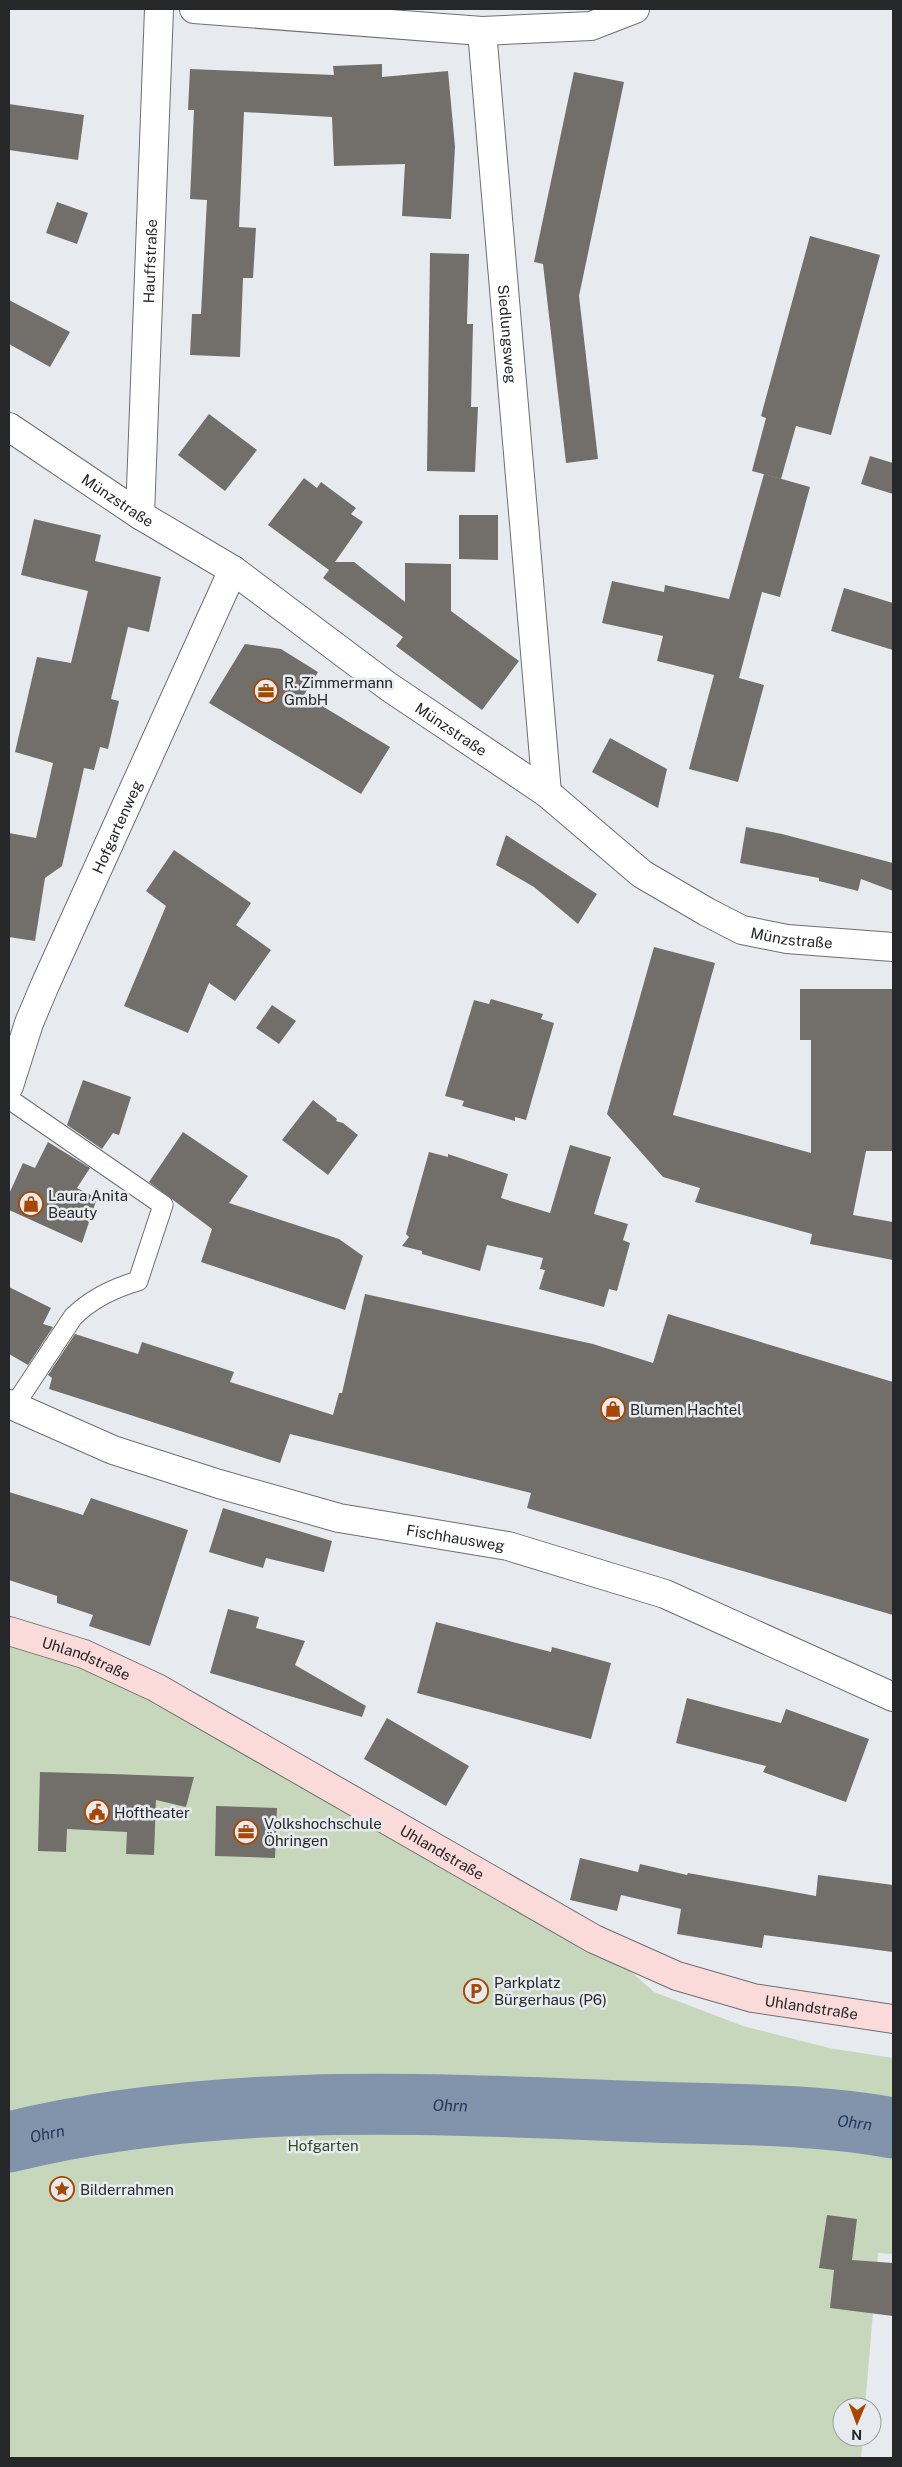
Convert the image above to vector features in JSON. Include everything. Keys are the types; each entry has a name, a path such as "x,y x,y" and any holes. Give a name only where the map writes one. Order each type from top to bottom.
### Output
{"main road":[{"name":"Uhlandstraße","path":"9,1631 84,1654 157,1688 594,1939 677,1976 753,1998 893,2019"}],"street":[{"name":"Hauffstraße","path":"140,515 159,9"},
{"path":"194,9 482,31 591,26 635,9"},
{"name":"Siedlungsweg","path":"482,31 547,793"},
{"name":"Münzstraße","path":"9,427 140,515 233,570 390,687 547,793 642,874 742,930 786,939 893,947"},
{"name":"Hofgartenweg","path":"9,1086 19,1020 233,570"},
{"name":"Fischhausweg","path":"12,1405 113,1450 219,1484 338,1518 508,1546 665,1594 893,1697"}],"lane":[{"path":"9,1098 163,1205 138,1281 116,1288 81,1309 73,1317 12,1405"}],"green space":[{"name":"Hofgarten","path":"9,1631 84,1654 594,1939 654,1992 743,2026 829,2048 893,2058 893,2254 878,2253 866,2397 832,2397 832,2447 862,2447 861,2458 9,2458"}],"building":[{"path":"382,64 382,77 448,71 455,147 451,219 402,216 405,164 334,166 332,117 244,112 239,227 256,228 253,278 243,278 240,357 190,355 192,314 201,314 207,200 190,199 194,110 188,110 190,69 334,75 333,66"},
{"path":"574,72 624,82 579,296 598,459 566,463 543,264 534,262"},
{"path":"9,104 84,115 78,160 9,150"},
{"path":"57,202 88,213 77,244 46,233"},
{"path":"810,236 880,255 831,435 796,426 781,479 752,471 766,418 761,416"},
{"path":"430,253 469,254 467,324 473,324 471,407 478,407 475,472 427,471"},
{"path":"9,300 70,332 50,367 9,344"},
{"path":"209,414 257,450 225,491 178,455"},
{"path":"870,456 893,463 893,494 861,484"},
{"path":"764,474 810,487 780,597 762,592 739,678 764,685 738,782 689,769 714,675 657,661 663,636 602,623 612,581 664,592 665,585 729,599"},
{"path":"304,478 317,488 321,482 356,508 351,514 363,522 335,562 354,562 405,602 405,563 451,564 451,611 519,661 482,710 396,646 403,637 323,578 329,570 268,525"},
{"path":"459,515 498,515 498,560 459,559"},
{"path":"34,519 101,535 95,561 161,577 149,632 128,627 111,699 119,701 108,749 100,747 94,770 84,768 62,866 45,878 35,941 9,937 9,833 36,838 53,763 15,752 37,657 71,663 88,591 21,575"},
{"path":"844,588 893,603 893,650 831,631"},
{"path":"245,644 281,649 318,672 304,695 390,747 361,794 209,703"},
{"path":"610,738 667,769 658,808 592,772"},
{"path":"746,827 782,834 893,863 893,891 861,879 858,891 819,881 819,878 740,863"},
{"path":"506,835 597,894 578,924 534,887 496,865"},
{"path":"174,850 251,903 236,925 271,950 235,1001 209,983 188,1033 124,1006 166,906 146,891"},
{"path":"654,947 715,963 673,1115 811,1153 811,1040 800,1040 800,989 893,989 893,1151 866,1151 853,1215 893,1222 893,1260 810,1244 812,1234 695,1202 700,1188 663,1177 607,1114"},
{"path":"491,999 543,1014 541,1019 554,1023 526,1120 515,1117 515,1121 462,1106 464,1101 445,1096 474,1000 489,1004"},
{"path":"272,1005 296,1021 279,1044 256,1028"},
{"path":"83,1080 131,1097 119,1135 113,1133 102,1149 67,1125"},
{"path":"313,1100 337,1119 336,1121 343,1123 358,1135 328,1175 282,1140"},
{"path":"183,1132 248,1176 229,1203 339,1239 363,1256 345,1310 201,1262 212,1229 149,1182"},
{"path":"48,1142 90,1168 77,1188 97,1198 82,1243 9,1210 9,1194 23,1163 35,1168"},
{"path":"570,1145 611,1157 594,1214 628,1224 623,1240 630,1243 617,1291 609,1289 604,1307 539,1289 545,1270 540,1269 543,1258 487,1245 480,1271 422,1254 422,1251 402,1246 409,1237 406,1234 429,1152 448,1157 448,1154 508,1174 501,1198 550,1213"},
{"path":"9,1287 51,1308 43,1324 53,1327 28,1365 9,1354"},
{"name":"Blumen Hachtel","path":"365,1294 593,1344 653,1363 668,1314 893,1382 893,1615 527,1508 531,1493 290,1434 280,1463 49,1389 52,1378 48,1375 75,1334 138,1354 142,1342 234,1372 230,1382 333,1415 339,1393 342,1393"},
{"path":"9,1492 83,1515 91,1498 188,1530 150,1646 89,1626 93,1615 57,1603 57,1596 9,1580"},
{"path":"223,1508 332,1541 324,1572 266,1558 263,1568 209,1552"},
{"path":"228,1609 259,1617 256,1628 305,1641 295,1665 366,1706 362,1717 210,1673"},
{"path":"436,1622 551,1652 552,1647 611,1663 591,1739 417,1693"},
{"path":"687,1698 781,1723 786,1709 869,1739 846,1802 763,1772 766,1766 676,1743"},
{"path":"387,1718 469,1766 446,1806 364,1759"},
{"name":"Hoftheater","path":"40,1772 194,1777 186,1807 156,1800 154,1855 126,1854 127,1832 67,1829 66,1852 38,1851"},
{"name":"Volkshochschule Öhringen","path":"216,1806 277,1808 275,1858 215,1856"},
{"path":"580,1858 638,1872 640,1864 687,1875 688,1873 816,1896 818,1875 893,1885 893,1952 764,1935 762,1948 677,1934 681,1909 621,1895 617,1911 570,1900"},
{"path":"827,2215 857,2219 852,2260 893,2263 893,2316 830,2308 834,2270 819,2268"}],"waterway":[{"name":"Ohrn","path":"9,2142 84,2126 160,2115 314,2105 391,2104 758,2115 826,2119 893,2128"}],"place":[{"name":"R. Zimmermann GmbH","path":"266,691"},
{"name":"Laura Anita Beauty","path":"31,1204"},
{"name":"Blumen Hachtel","path":"613,1409"},
{"name":"Hoftheater","path":"97,1812"},
{"name":"Volkshochschule Öhringen","path":"246,1832"},
{"name":"Parkplatz Bürgerhaus (P6)","path":"476,1991"},
{"name":"Bilderrahmen","path":"62,2189"}]}
